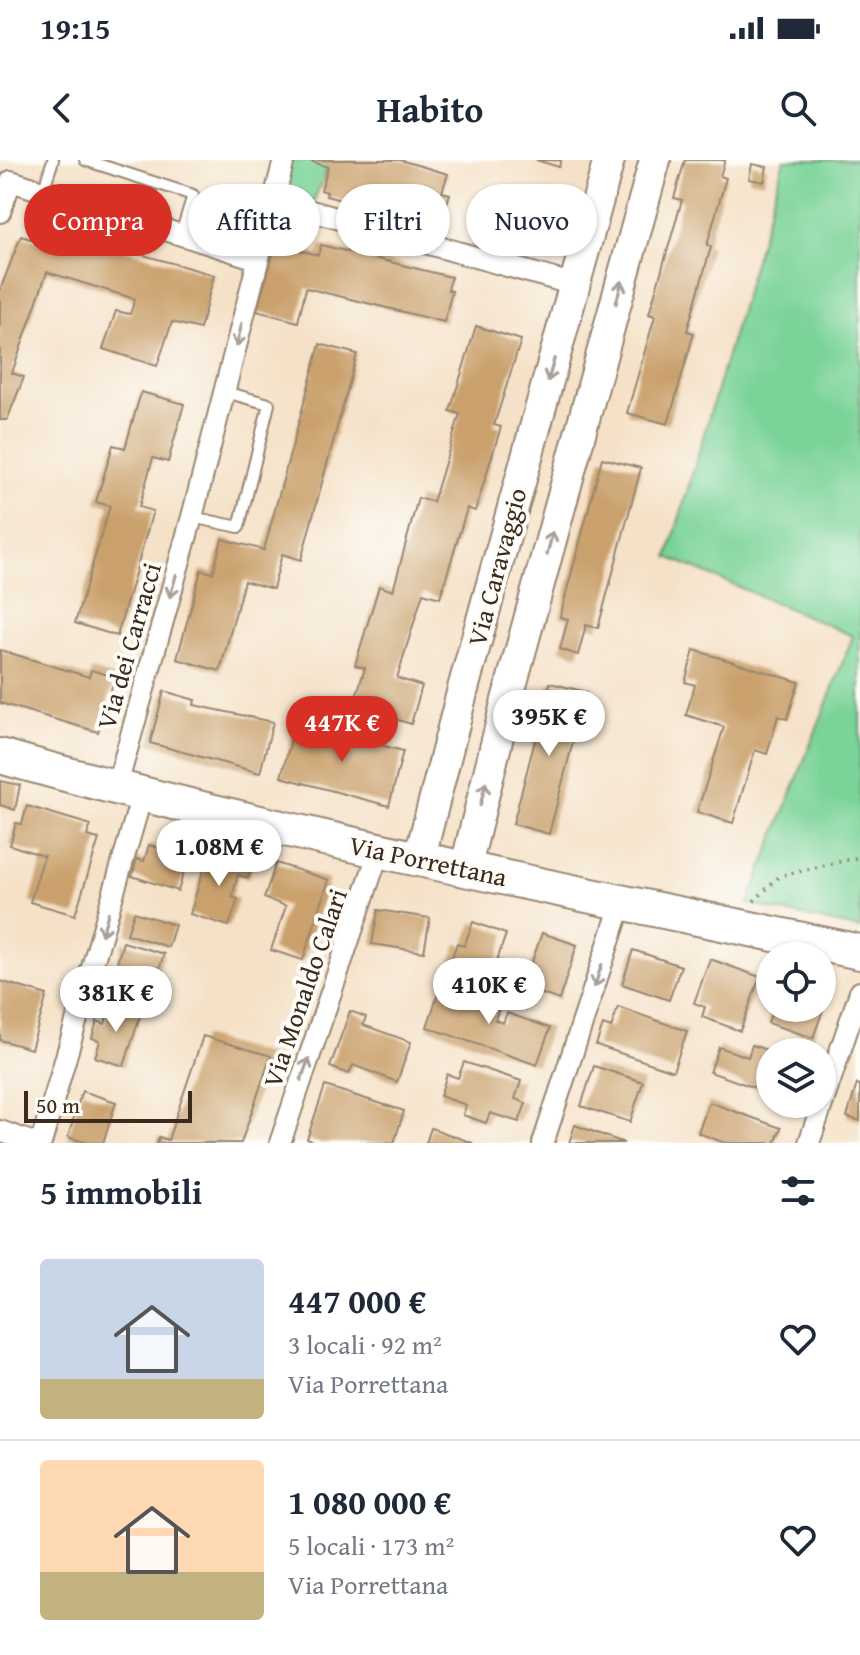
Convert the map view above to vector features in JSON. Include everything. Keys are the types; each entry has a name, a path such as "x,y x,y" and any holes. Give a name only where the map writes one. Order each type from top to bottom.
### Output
{"main road":[{"name":"Via Caravaggio","path":"419,860 609,160"},
{"name":"Via Caravaggio","path":"465,870 506,704 655,160"},
{"path":"539,415 581,429"},
{"name":"Via Porrettana","path":"0,756 129,792 379,851 860,952"}],"street":[{"name":"Via dei Carracci","path":"277,184 284,160"},
{"path":"0,212 11,181 24,185"},
{"path":"320,213 575,285"},
{"path":"172,231 257,259"},
{"name":"Via dei Carracci","path":"41,1143 129,792 126,750 192,517 258,256"},
{"name":"Via Monaldo Calari","path":"280,1143 379,851"},
{"path":"543,1143 622,902"},
{"path":"809,1143 860,992"},
{"path":"0,1131 34,1143"}],"lane":[{"path":"45,184 53,160"},
{"path":"85,160 193,195 181,234"},
{"path":"192,517 239,527 269,404 225,392"}],"path":[{"path":"729,924 780,876 860,857"}],"green space":[{"path":"286,160 330,160 320,186 277,184"},
{"path":"784,160 860,160 860,929 748,904 853,636 668,557"}],"building":[{"path":"307,160 400,160 448,174 445,184 336,184 336,199 326,196 327,192 321,190 328,167"},
{"path":"536,160 561,160 559,167"},
{"path":"685,160 725,160 720,176 726,178 707,245 711,247 687,331 694,333 668,424 627,413 655,316 649,314 682,200 674,198"},
{"path":"752,164 767,167 764,182 749,179"},
{"path":"21,236 24,237 24,256 147,256 214,275 200,329 172,322 157,366 103,349 116,311 130,314 135,299 47,272 12,373 24,377 7,420 0,420 0,290"},
{"path":"321,245 336,249 336,256 366,256 451,277 448,290 452,291 444,322 306,288 298,322 257,311 273,256 320,256"},
{"path":"476,326 521,340 494,425 501,427 475,511 467,508 440,598 423,593 397,678 422,686 411,724 353,706 365,668 355,665 379,586 393,591 418,498 433,502 460,414 450,411"},
{"path":"320,344 357,354 301,560 282,554 273,589 244,581 220,671 177,659 201,570 213,573 222,539 264,550"},
{"path":"141,392 184,404 168,462 153,458 139,507 153,511 117,636 75,623 110,506 96,502 113,445 125,448"},
{"path":"602,458 641,468 598,628 586,625 578,655 560,649 568,619 560,617"},
{"path":"0,650 89,677 91,670 115,677 98,732 0,703"},
{"path":"694,650 799,682 787,719 778,716 767,754 755,750 733,823 697,812 724,727 686,715 695,685 685,682"},
{"path":"550,683 586,692 549,834 513,824"},
{"path":"164,691 195,700 194,705 273,722 260,773 150,743"},
{"path":"296,722 403,751 389,806 281,777"},
{"path":"0,781 20,785 15,810 0,805"},
{"path":"27,806 91,825 87,836 99,839 75,915 30,902 44,856 10,845 16,823 22,824"},
{"path":"149,845 182,855 178,868 184,871 178,891 132,876 137,859 144,861"},
{"path":"209,851 253,864 248,878 238,875 232,897 238,899 229,926 190,914"},
{"path":"276,863 329,880 303,960 271,950 286,906 264,898"},
{"path":"378,910 430,918 424,952 372,944"},
{"path":"134,912 175,925 168,947 127,934"},
{"path":"473,922 506,934 492,975 451,960 457,943 464,946"},
{"path":"542,933 577,945 559,1000 523,987"},
{"path":"123,942 164,954 153,989 113,977"},
{"path":"633,950 681,966 669,1000 622,984"},
{"path":"710,959 756,976 756,988 740,1031 702,1017 705,1007 694,1003"},
{"path":"0,981 47,995 31,1049 0,1040"},
{"path":"487,988 504,994 495,1020 503,1023 507,1013 550,1028 537,1065 427,1027 439,991 481,1005"},
{"path":"111,1003 141,1013 124,1066 95,1057 100,1041 92,1038 97,1021 105,1024"},
{"path":"618,1007 687,1031 673,1071 596,1045 603,1025 611,1028"},
{"path":"350,1011 366,1017 363,1025 411,1042 397,1082 353,1065 349,1074 330,1067"},
{"path":"768,1022 819,1022 813,1038"},
{"path":"203,1036 271,1056 241,1143 157,1143 159,1137 168,1140"},
{"path":"752,1045 756,1046 756,1088 710,1072 719,1047 748,1057"},
{"path":"464,1062 521,1081 515,1099 526,1103 519,1122 490,1113 486,1123 463,1115 466,1105 440,1096 447,1074 458,1078"},
{"path":"594,1066 643,1082 630,1122 581,1106"},
{"path":"857,1084 860,1085 860,1121 847,1117"},
{"path":"325,1086 404,1111 394,1143 318,1143 307,1139"},
{"path":"82,1091 116,1102 103,1143 88,1143 68,1137"},
{"path":"709,1102 781,1128 775,1143 725,1143 698,1133"},
{"path":"575,1125 624,1143 569,1143"},
{"path":"431,1128 473,1143 426,1143"}]}
